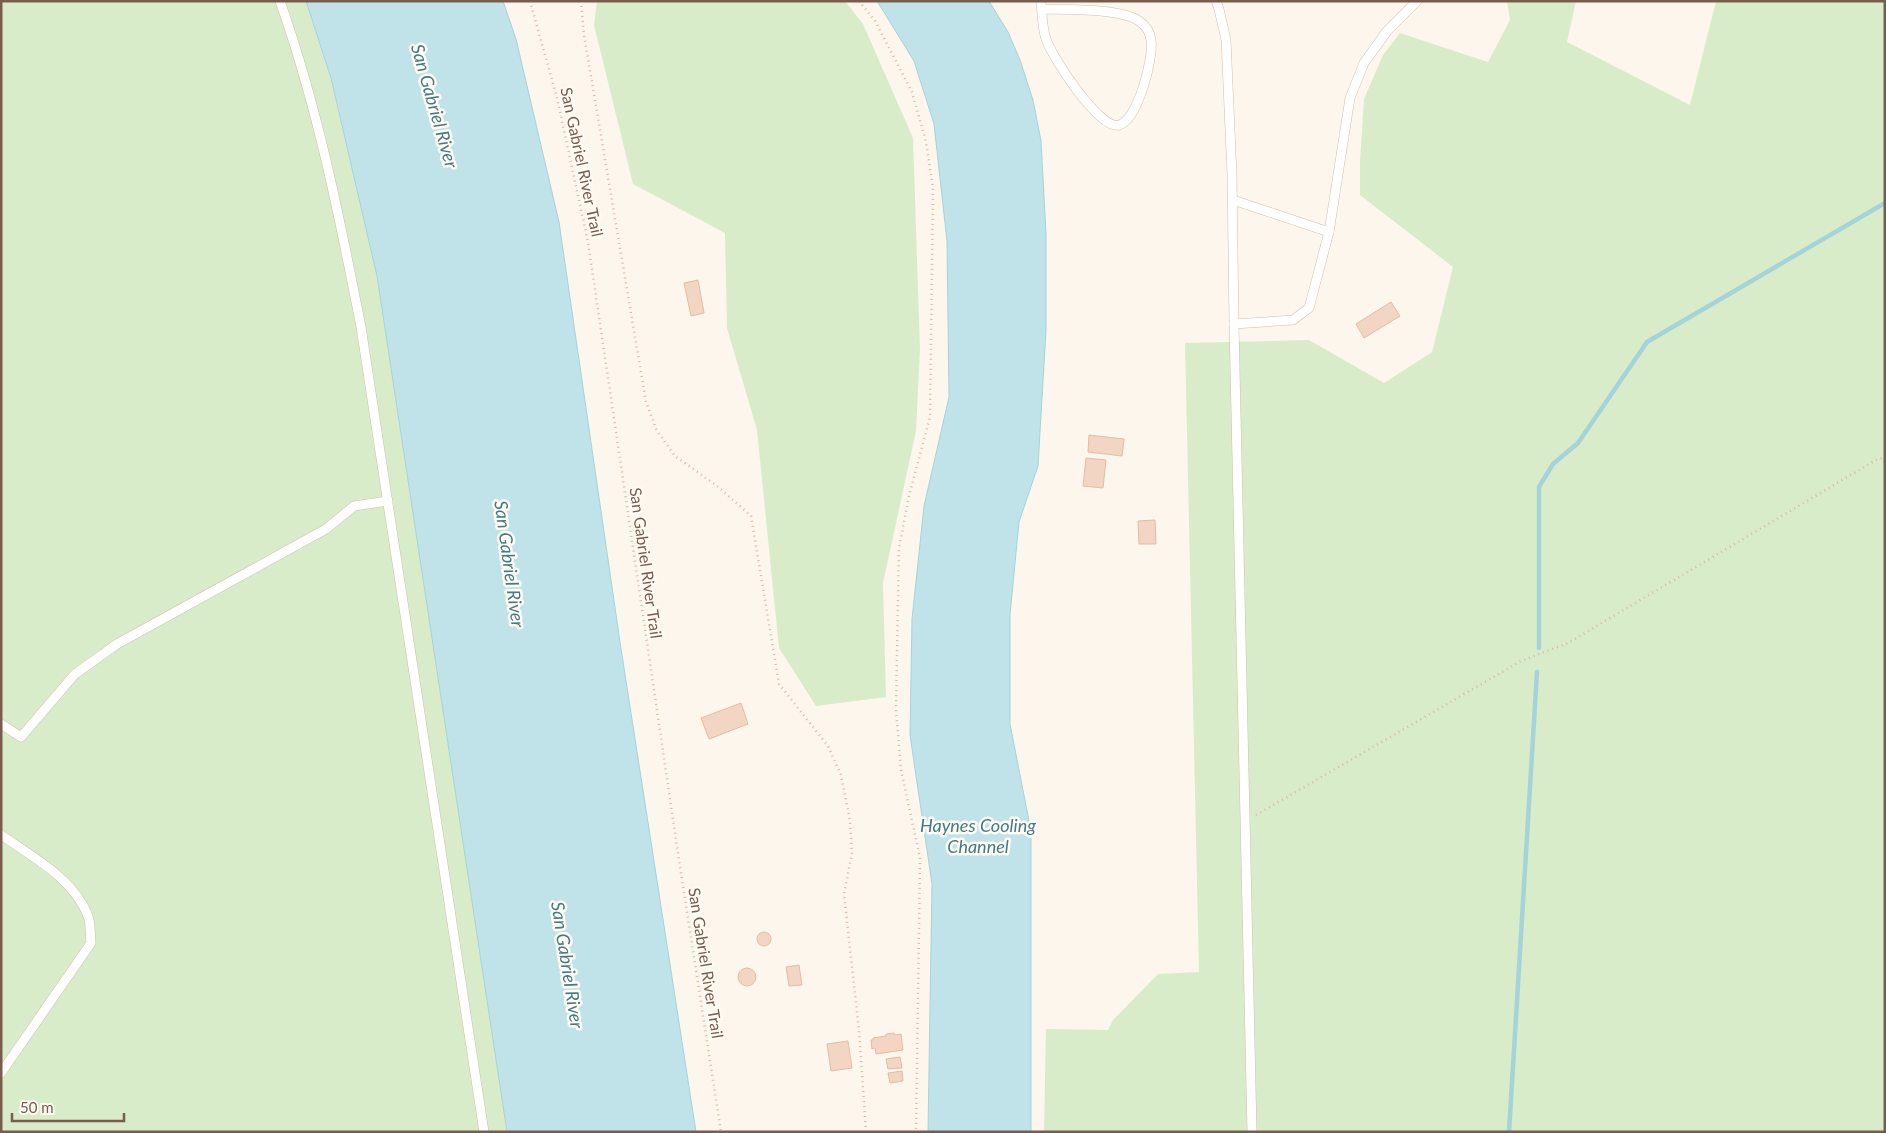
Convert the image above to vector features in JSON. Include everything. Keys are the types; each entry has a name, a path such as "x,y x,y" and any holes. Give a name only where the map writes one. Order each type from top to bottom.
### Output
{"lane":[{"path":"280,1 320,130 338,207 361,327 484,1132"},
{"path":"1216,1 1226,40 1233,200 1244,822 1252,1132"},
{"path":"1234,324 1293,320 1309,308 1329,232 1350,98 1364,62 1387,31 1417,1"},
{"path":"1041,5 1116,13 1138,20 1146,27 1151,39 1150,62 1136,106 1129,120 1120,125 1113,126 1102,119 1073,85 1059,66 1048,45 1045,37 1041,5"},
{"path":"1233,200 1329,232"},
{"path":"1,724 21,737 75,674 117,644 326,529 354,506 388,501"},
{"path":"1,836 52,870 75,895 88,917 92,943 1,1073"}],"path":[{"name":"San Gabriel River Trail","path":"530,1 557,98 588,242 721,1132"},
{"path":"581,1 584,35 646,402 657,431 674,456 717,486 751,516 779,684 828,746 841,775 850,821 852,853 844,894 859,1030 866,1132"},
{"path":"859,1 875,21 912,92 926,142 933,188 930,417 909,496 899,548 896,709 901,770 920,858 916,1132"},
{"path":"1244,822 1521,661 1568,643 1885,456"}],"green space":[{"path":"1,1 306,1 331,78 377,276 507,1132 1,1132"},
{"path":"597,1 845,1 863,24 913,138 920,349 916,431 883,583 886,697 816,706 779,648 757,430 727,328 725,233 633,184 594,25"},
{"path":"1507,1 1576,1 1567,42 1690,105 1716,1 1885,1 1885,1132 1044,1132 1046,1029 1108,1030 1113,1020 1158,974 1199,972 1185,343 1309,340 1384,383 1432,352 1453,267 1360,195 1364,99 1383,55 1400,33 1488,62 1510,20"}],"water":[{"name":"San Gabriel River","path":"306,1 503,1 516,39 559,222 620,642 696,1132 507,1132 377,276 331,78"},
{"name":"Haynes Cooling Channel","path":"877,1 989,1 1008,32 1020,60 1033,100 1041,141 1046,234 1046,330 1038,466 1019,522 1010,615 1010,724 1031,831 1031,1132 928,1132 932,884 910,735 912,619 924,506 949,397 947,241 934,124 914,61"}],"building":[{"path":"698,280 704,313 691,316 684,283"},
{"path":"1391,302 1400,316 1364,338 1356,324"},
{"path":"1089,435 1124,439 1122,456 1088,452"},
{"path":"1086,458 1106,460 1103,488 1083,486"},
{"path":"1155,520 1156,544 1139,544 1138,521"},
{"path":"741,703 748,724 709,739 701,718"},
{"path":"761,932 767,932 771,939 767,946 761,946 757,942 757,936"},
{"path":"799,965 802,985 789,986 786,967"},
{"path":"743,968 751,968 756,973 754,984 743,986 738,981 738,973"},
{"path":"894,1033 895,1035 901,1034 903,1050 876,1054 875,1048 872,1049 871,1040"},
{"path":"848,1041 852,1068 831,1071 827,1044"},
{"path":"900,1057 902,1068 888,1069 886,1059"},
{"path":"902,1071 903,1081 890,1083 888,1073"}],"waterway":[{"path":"1539,648 1539,487 1553,464 1578,443 1647,342 1885,203"},
{"path":"1509,1132 1537,672"}]}
